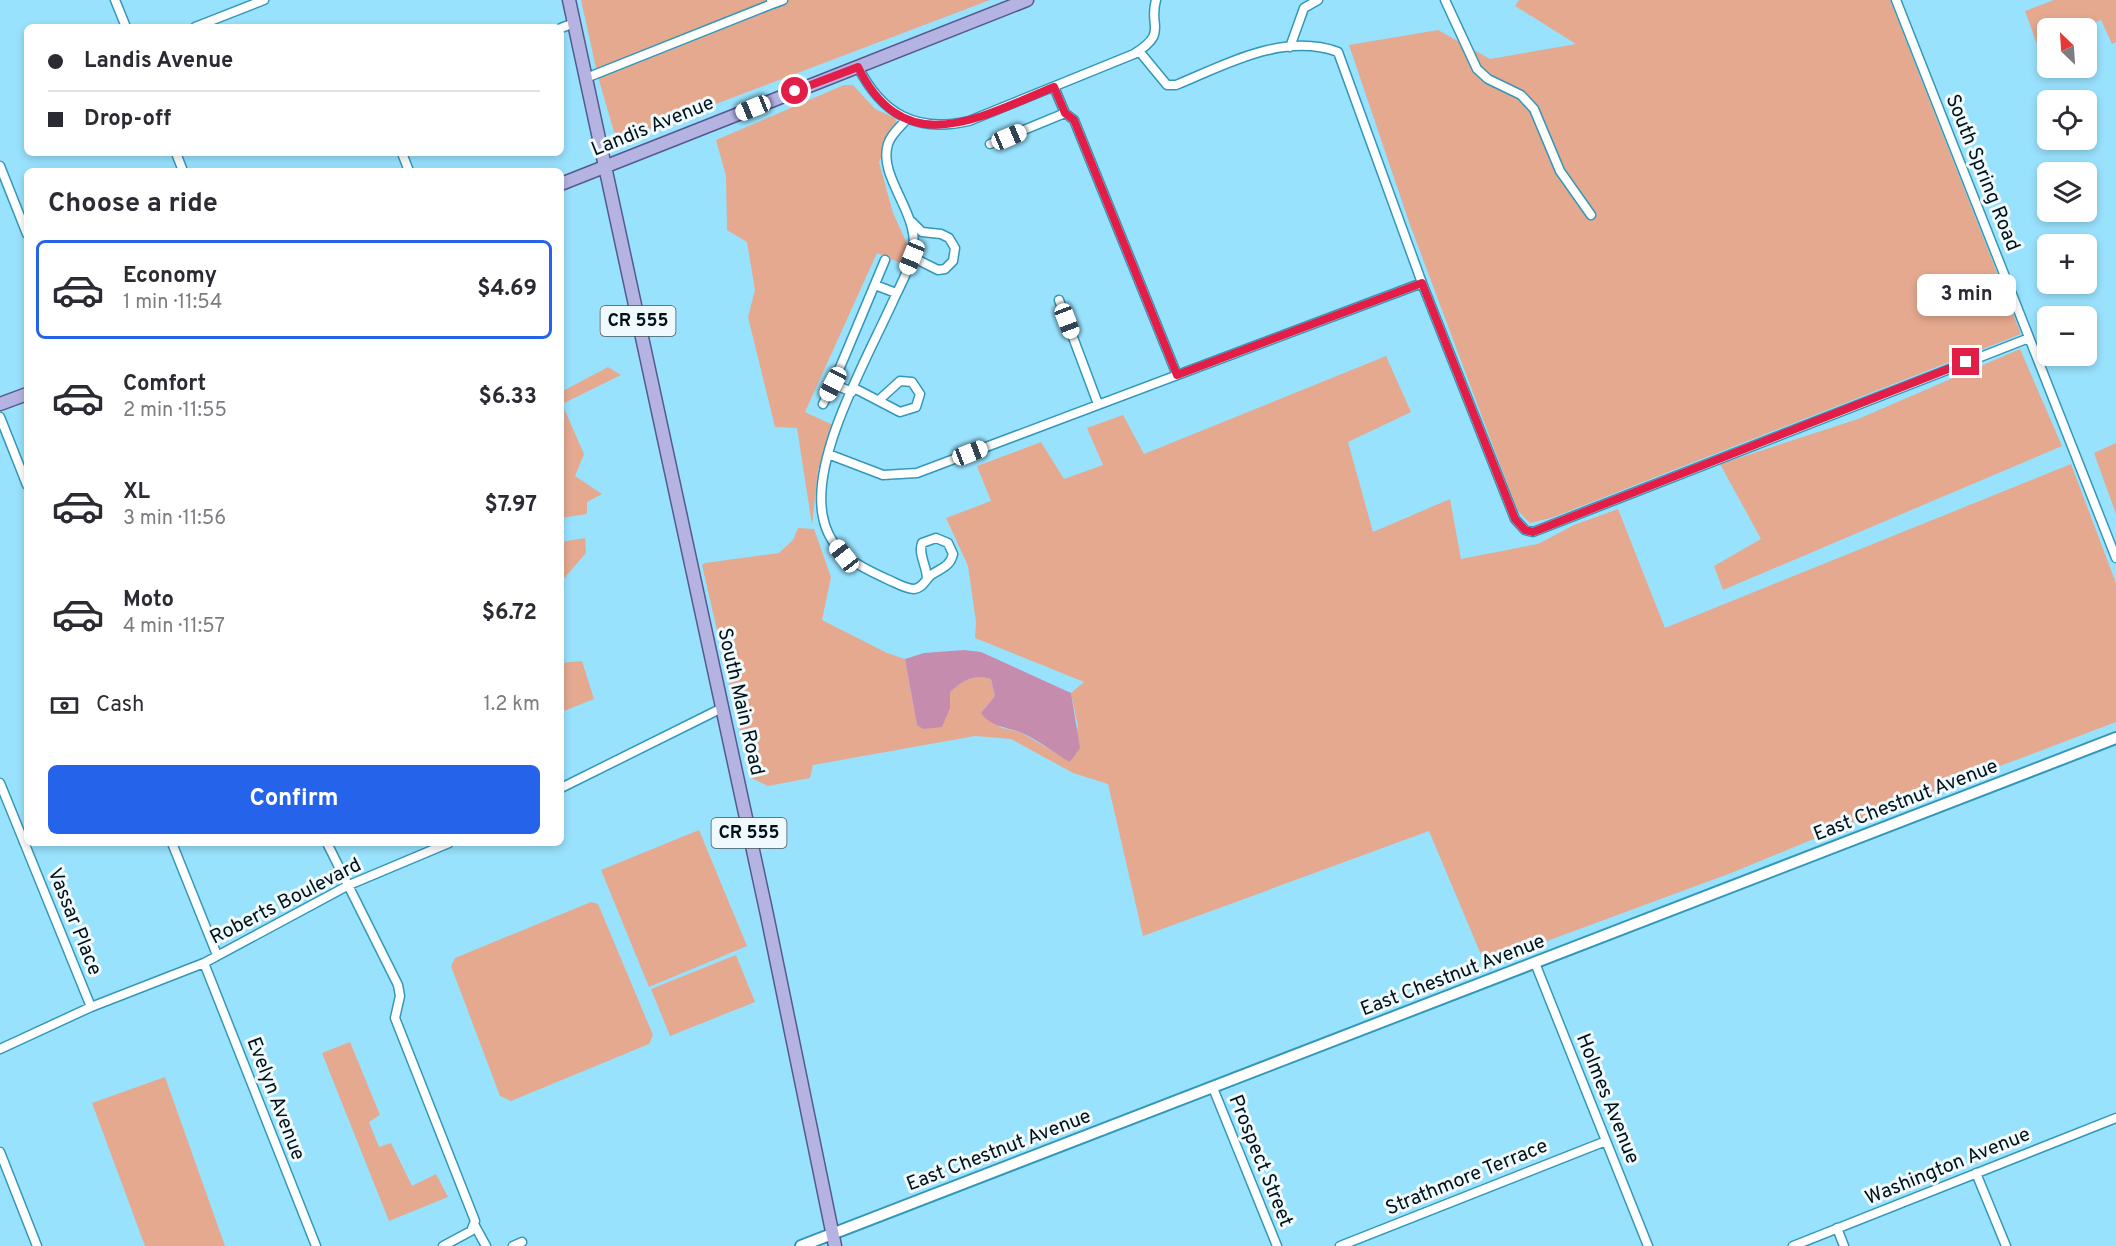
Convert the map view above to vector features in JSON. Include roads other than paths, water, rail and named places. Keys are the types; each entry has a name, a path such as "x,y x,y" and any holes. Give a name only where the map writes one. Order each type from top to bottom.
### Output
{"main road":[{"name":"South Main Road","path":"569,0 722,708 833,1241"},
{"name":"Landis Avenue","path":"564,183 1019,1"},
{"path":"0,404 24,395"}],"street":[{"path":"115,0 125,24"},
{"path":"203,24 264,0"},
{"path":"586,78 771,2 783,0"},
{"path":"858,67 875,96 908,119 947,126 969,121 1148,46 1155,33 1156,0"},
{"path":"1290,47 1304,9 1318,0"},
{"path":"1445,0 1477,69 1488,79 1521,95 1534,109 1560,171 1591,216"},
{"name":"South Spring Road","path":"1896,0 2116,558"},
{"path":"564,27 574,23"},
{"path":"1139,51 1167,85 1176,85 1253,53 1290,47 1326,48 1338,52 1422,283 1515,519 1525,530 1533,532 2029,338"},
{"path":"1054,87 1065,113 1074,120 1177,375"},
{"path":"990,144 1065,113"},
{"path":"908,119 892,135 887,145 889,170 911,221 922,232 941,234 949,238 955,248 953,261 945,269 938,270 912,257"},
{"path":"0,166 24,226"},
{"path":"911,221 912,257 853,390 828,454 822,483 823,519 844,556 854,564 908,588 921,586 951,561 951,547 942,539 925,540 920,546 927,579"},
{"path":"822,404 833,384 885,260"},
{"path":"828,454 883,475 905,475 1422,283"},
{"path":"875,285 896,293"},
{"path":"1059,300 1098,404"},
{"path":"833,384 879,400 900,412 916,407 920,394 915,384 907,380 900,381 879,400"},
{"path":"0,417 24,477"},
{"path":"564,787 722,708"},
{"name":"East Chestnut Avenue","path":"801,1246 833,1241 1213,1088 2116,738"},
{"name":"Vassar Place","path":"0,783 24,842"},
{"name":"Vassar Place","path":"26,846 91,1007"},
{"path":"173,846 217,955"},
{"path":"329,846 394,976 400,996 395,1018 470,1207 475,1226 486,1246"},
{"name":"Roberts Boulevard","path":"0,1049 91,1007 204,963 349,885 441,846"},
{"name":"Evelyn Avenue","path":"204,963 316,1246"},
{"name":"Holmes Avenue","path":"1535,963 1648,1246"},
{"name":"Prospect Street","path":"1213,1088 1277,1246"},
{"name":"Washington Avenue","path":"1793,1246 2116,1118"},
{"name":"Strathmore Terrace","path":"1340,1246 1606,1141"},
{"path":"0,1152 37,1246"},
{"path":"1976,1173 2006,1246"},
{"path":"443,1246 475,1226"},
{"path":"1837,1228 1844,1246"},
{"path":"513,1246 522,1242"}]}
